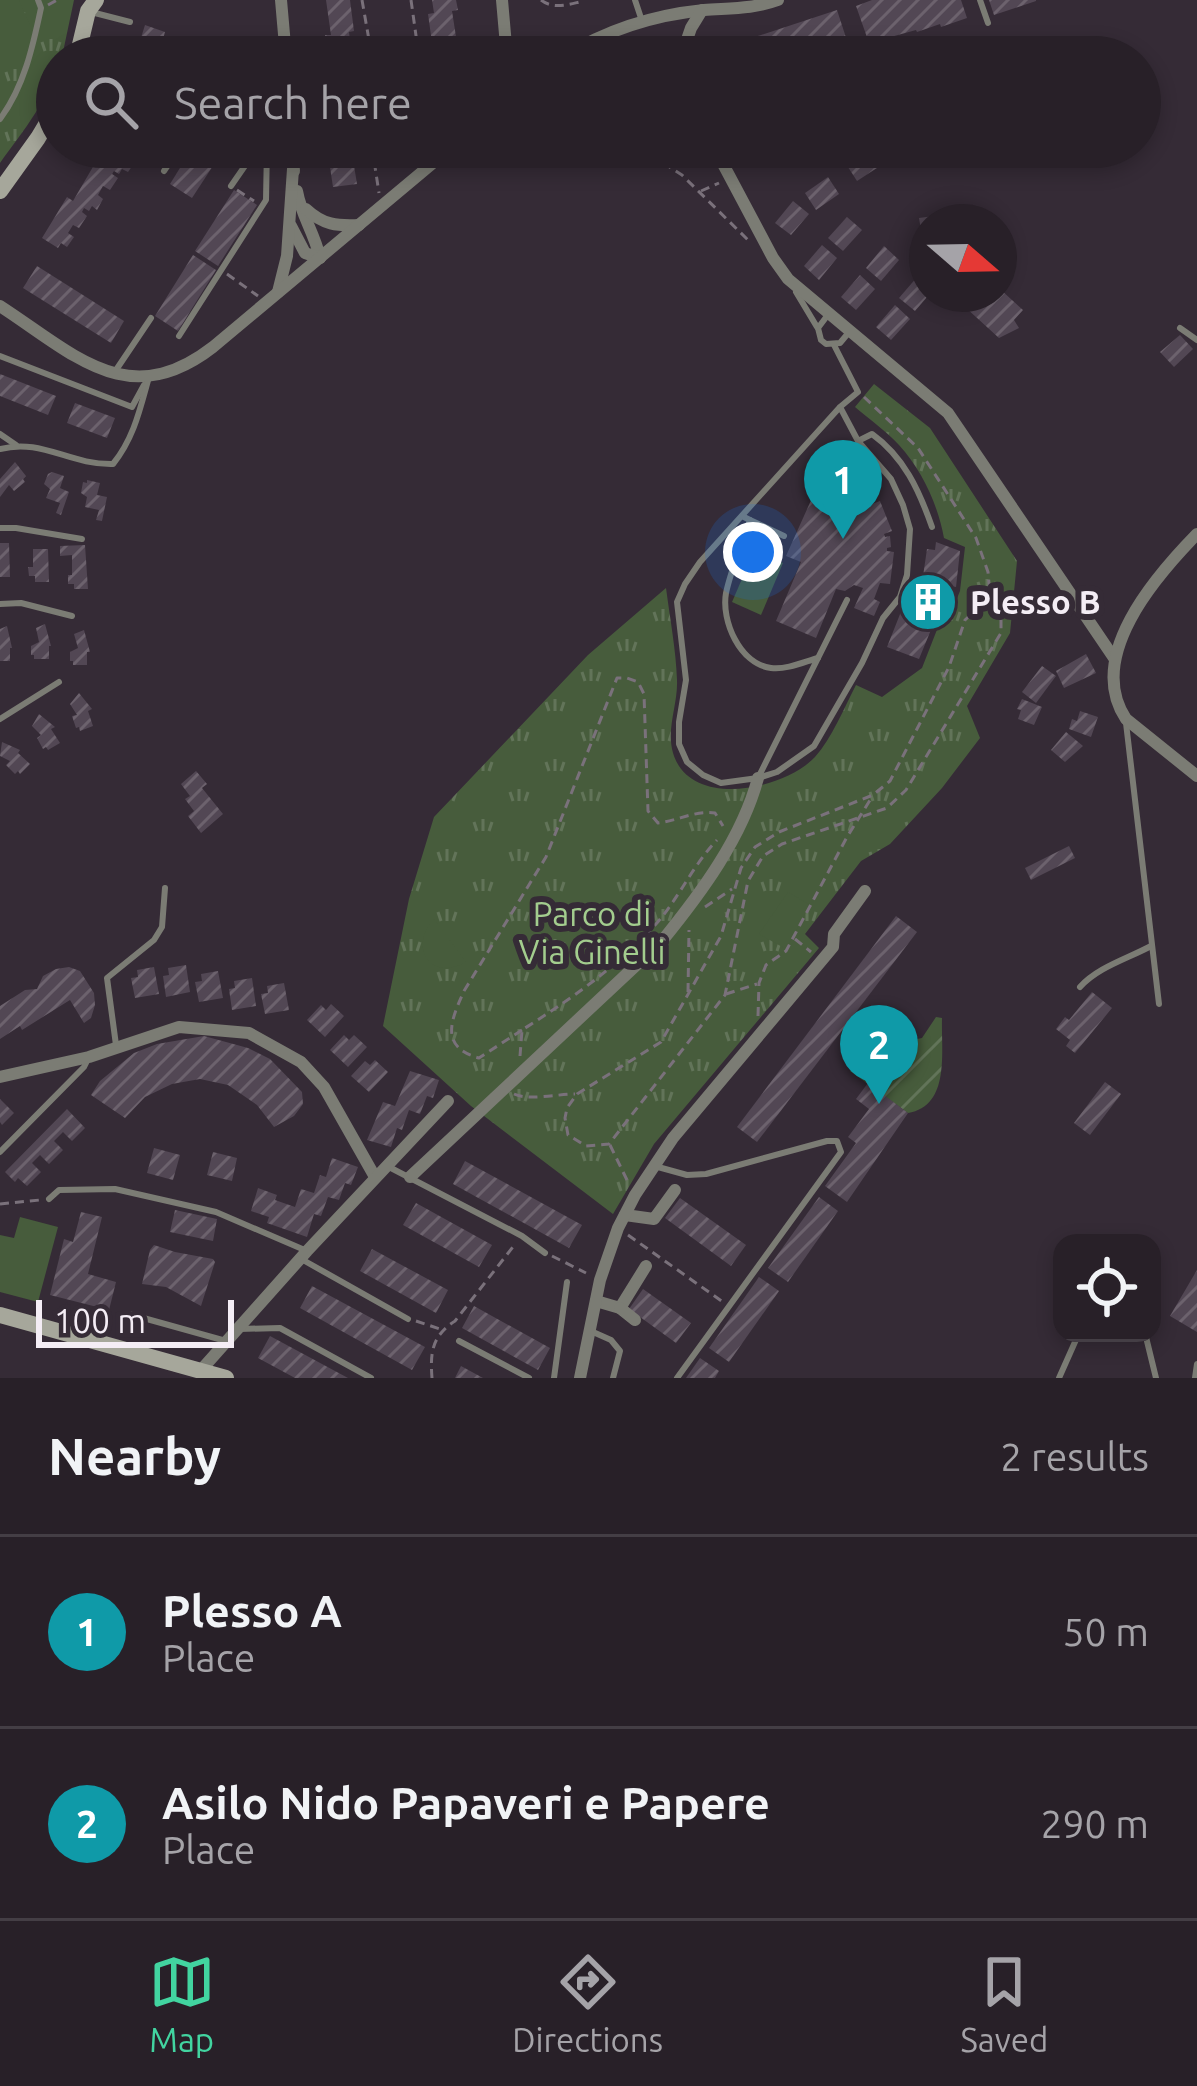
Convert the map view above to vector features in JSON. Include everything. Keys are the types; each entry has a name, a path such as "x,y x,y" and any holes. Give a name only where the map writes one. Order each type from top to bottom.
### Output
{"street":[{"path":"281,0 284,36"},
{"path":"502,0 510,36"},
{"path":"603,36 642,21 763,6 778,0"},
{"path":"81,36 89,4"},
{"path":"688,36 702,10"},
{"path":"0,191 36,141"},
{"path":"0,306 75,356 114,373 148,377 174,371 193,363 427,168"},
{"path":"724,168 788,279 948,412 1114,658"},
{"path":"293,169 298,202 320,258"},
{"path":"272,298 287,256 293,169"},
{"path":"298,202 317,220 334,226 360,225"},
{"path":"289,221 305,253 320,258"},
{"path":"1197,534 1144,596 1114,658 1114,692 1126,719 1197,776"},
{"path":"410,1177 688,915 731,842 758,778"},
{"path":"580,1378 600,1280 635,1196 653,1166 832,947 834,934 865,892"},
{"path":"0,1078 89,1058 179,1027 249,1033 301,1062 324,1087 375,1177"},
{"path":"202,1369 448,1101"},
{"path":"622,1222 660,1224 675,1190"},
{"path":"620,1308 646,1266"},
{"path":"596,1301 620,1308 635,1320"},
{"path":"0,1315 226,1378"}],"lane":[{"path":"0,119 26,68 41,8 38,0"},
{"path":"635,0 642,21"},
{"path":"980,0 988,23"},
{"path":"89,4 130,22"},
{"path":"230,186 245,168"},
{"path":"178,335 263,207 264,168"},
{"path":"788,279 818,328 820,340 834,345 858,392 840,407 746,518 700,562 677,602 686,680 679,744 687,762 721,783 778,772 814,746 908,575 910,529 903,505 891,478 858,441 840,407"},
{"path":"818,328 830,314"},
{"path":"114,373 151,318"},
{"path":"1180,328 1197,340"},
{"path":"834,345 850,331"},
{"path":"0,356 132,407 148,377"},
{"path":"0,449 34,446 90,464 113,464 135,428 148,377"},
{"path":"0,434 16,445"},
{"path":"858,441 872,434 889,446 917,488 932,527"},
{"path":"746,518 784,536"},
{"path":"746,518 726,591 724,612 732,633 747,656 769,668 818,658"},
{"path":"0,528 82,539"},
{"path":"758,778 847,600"},
{"path":"0,604 21,603 71,616"},
{"path":"0,718 59,682"},
{"path":"1126,719 1159,1004"},
{"path":"117,1048 107,979 154,940 162,927 165,888"},
{"path":"1080,987 1092,974 1151,946"},
{"path":"0,1152 89,1058"},
{"path":"653,1166 687,1175 706,1174 827,1141 837,1141 841,1152 676,1378"},
{"path":"386,1165 544,1252"},
{"path":"50,1199 59,1190 115,1190 217,1212 303,1255 408,1319"},
{"path":"554,1378 567,1282"},
{"path":"129,1314 231,1335 280,1328 371,1378"},
{"path":"589,1331 611,1340 620,1351 613,1378"},
{"path":"459,1341 529,1378"},
{"path":"1059,1378 1075,1342"},
{"path":"1147,1342 1156,1378"},
{"path":"1195,1378 1197,1364"}],"path":[{"path":"362,0 368,36"},
{"path":"411,0 416,36"},
{"path":"541,0 561,6 584,1"},
{"path":"375,168 381,206"},
{"path":"670,168 737,232 773,258"},
{"path":"699,192 728,175"},
{"path":"230,186 263,207"},
{"path":"220,270 272,298"},
{"path":"858,392 918,448 976,538 988,572 991,606"},
{"path":"758,1038 759,983 766,965 786,951 858,819 890,781 949,667 965,620 978,608 991,606 1001,613 1001,633 906,790 886,808 858,819 782,844 763,856 748,881 725,995 609,1144 586,1146 568,1135 567,1108 577,1094 661,1042 721,936 741,868 755,847 779,832 874,795"},
{"path":"522,1030 479,1058 464,1054 454,1044 451,1031 464,991 546,857 617,678 627,678 638,682 644,694 648,811 658,823 704,811 715,813 724,827 658,922 581,992 522,1030 519,1053 524,1069"},
{"path":"688,994 688,915 736,887"},
{"path":"794,938 821,961"},
{"path":"725,995 759,983"},
{"path":"506,1090 523,1098 577,1094"},
{"path":"609,1144 635,1196"},
{"path":"0,1204 50,1199"},
{"path":"622,1222 729,1306"},
{"path":"432,1378 430,1351 442,1329 455,1321 522,1236"},
{"path":"544,1252 600,1280"},
{"path":"419,1322 442,1329"}],"green space":[{"path":"0,0 74,0 66,36 36,36 36,113 0,163"},
{"path":"0,0 19,0 30,25 0,40"},
{"name":"Parco di Via Ginelli","path":"874,384 930,428 1017,561 1010,633 967,706 980,738 890,844 861,861 805,934 819,948 654,1144 613,1214 471,1106 383,1026 409,899 434,817 588,655 666,588 677,680 673,753 683,771 717,788 761,785 801,769 821,749 856,685 882,697 922,668 940,622 947,623 960,591 965,547 944,538 938,513 915,465 855,407"},
{"path":"754,551 783,563 761,615 732,602"},
{"path":"788,892 810,905 786,949 759,934"},
{"path":"434,919 466,962 442,968 427,959 423,940"},
{"path":"936,1017 942,1018 941,1075 931,1100 922,1108 908,1113 850,1071 922,1038"},
{"path":"20,1217 58,1227 38,1302 0,1292 0,1235 14,1238"}],"building":[{"path":"326,0 350,0 354,31 349,36 325,35 331,35"},
{"path":"432,0 456,0 458,10 452,11 456,36 431,36 428,14 434,13"},
{"path":"872,0 961,0 967,18 917,32 867,36 856,6"},
{"path":"989,0 1036,0 1036,1 994,15"},
{"path":"837,10 845,36 758,36"},
{"path":"145,25 165,32 164,36 142,36"},
{"path":"92,168 131,168 119,174 114,171 118,178 110,190 103,186 97,210 84,208 87,216 79,228 73,225 68,233 74,237 67,247 61,243 58,248 42,238 67,197 73,201"},
{"path":"180,168 212,168 192,198 170,184"},
{"path":"330,168 354,168 357,184 333,187"},
{"path":"849,168 877,168 857,181"},
{"path":"828,177 839,194 816,210 805,193"},
{"path":"234,190 257,205 218,266 195,251"},
{"path":"793,201 809,214 791,235 775,223"},
{"path":"847,217 862,230 843,251 828,238"},
{"path":"822,245 837,258 819,280 804,266"},
{"path":"884,246 899,260 881,281 866,268"},
{"path":"193,255 216,270 178,331 155,316"},
{"path":"37,266 124,321 111,343 23,288"},
{"path":"860,275 875,289 856,310 841,297"},
{"path":"909,286 909,306 899,298"},
{"path":"895,305 910,319 891,340 876,327"},
{"path":"1017,305 1023,310 1014,320 1019,328 999,338 970,312 1017,312"},
{"path":"1180,335 1193,349 1174,367 1160,352"},
{"path":"0,374 56,396 48,415 0,396"},
{"path":"75,403 115,418 107,438 67,423"},
{"path":"15,462 25,482 14,491 9,485 0,497 0,479"},
{"path":"842,464 868,484 862,491 869,490 875,499 872,504 880,501 892,531 884,534 890,536 887,551 894,552 890,584 880,583 874,616 854,608 863,588 836,589 816,638 776,621 801,562 786,556 817,487 823,490"},
{"path":"52,472 64,476 60,488 69,492 61,515 56,513 60,503 46,498 50,489 44,484"},
{"path":"87,480 100,483 97,495 107,497 102,521 96,520 99,510 85,507 87,497 81,493"},
{"name":"Plesso B","path":"936,542 960,551 956,587 951,586 946,598 951,600 943,620 932,619 919,659 887,647 910,589 922,583 927,549 935,550"},
{"path":"0,543 9,543 10,577 0,577"},
{"path":"85,545 88,589 74,589 74,584 68,584 72,555 60,556 60,546"},
{"path":"33,549 48,549 49,582 35,582 35,576 29,576"},
{"path":"45,624 49,659 34,659 31,646 39,642 36,628"},
{"path":"7,626 10,661 0,661 0,629"},
{"path":"84,630 90,652 87,665 73,665 70,652 78,648 74,634"},
{"path":"1086,654 1096,673 1064,688 1056,671"},
{"path":"1042,666 1056,676 1036,703 1022,692"},
{"path":"79,693 92,709 88,711 93,726 80,731 70,704"},
{"path":"1022,699 1042,707 1034,725 1018,719"},
{"path":"1080,711 1098,717 1091,737 1069,729"},
{"path":"39,714 55,727 51,729 60,743 48,750 43,749 37,738 41,735 32,726"},
{"path":"1066,732 1083,746 1065,762 1051,750"},
{"path":"2,742 20,750 30,764 20,774 0,756"},
{"path":"196,771 207,784 202,788 223,814 201,833 188,816 194,811 181,784"},
{"path":"1069,846 1075,858 1031,880 1025,868"},
{"path":"896,916 917,932 757,1142 737,1127"},
{"path":"186,965 190,992 166,997 163,976 169,975 168,968"},
{"path":"69,967 80,971 94,993 91,1018 84,1023 70,1000 0,1039 0,1006 25,990 37,989 43,976"},
{"path":"154,967 159,994 135,998 131,978 138,977 137,970"},
{"path":"218,971 223,998 199,1002 195,982 202,981 201,974"},
{"path":"252,978 256,1006 232,1010 229,989 235,988 234,981"},
{"path":"284,983 289,1010 265,1014 261,994 268,993 267,986"},
{"path":"1092,992 1112,1008 1075,1053 1066,1046 1070,1040 1056,1029"},
{"path":"331,1004 344,1016 325,1037 307,1020 321,1005 326,1010"},
{"path":"344,1035 349,1040 354,1035 367,1047 348,1067 330,1050"},
{"path":"204,1036 270,1059 302,1092 303,1104 294,1116 274,1127 257,1105 228,1085 200,1079 172,1084 145,1097 125,1118 91,1095 100,1081 134,1053"},
{"path":"375,1060 388,1072 369,1092 351,1076 365,1061 370,1065"},
{"path":"410,1071 439,1080 433,1098 427,1096 420,1114 409,1110 391,1147 367,1140 383,1102 395,1106"},
{"path":"1105,1082 1121,1094 1090,1135 1074,1123"},
{"path":"868,1083 908,1113 847,1202 825,1186 856,1143 848,1137 869,1109 856,1099"},
{"path":"0,1099 14,1113 2,1125 0,1122"},
{"path":"67,1109 85,1128 72,1141 63,1132 54,1141 63,1150 49,1164 40,1155 32,1163 41,1172 27,1186 18,1178 15,1182 5,1172"},
{"path":"154,1148 180,1155 173,1180 147,1173"},
{"path":"213,1152 237,1158 232,1181 207,1175"},
{"path":"332,1158 358,1167 339,1200 328,1197 321,1216 314,1214 307,1237 267,1223 269,1217 251,1211 258,1188 295,1207 301,1189 314,1193"},
{"path":"465,1161 582,1225 569,1248 453,1184"},
{"path":"819,1197 838,1211 788,1282 768,1268"},
{"path":"680,1198 746,1245 731,1266 665,1218"},
{"path":"416,1203 492,1245 479,1267 403,1225"},
{"path":"175,1210 217,1219 213,1241 170,1232"},
{"path":"81,1212 102,1217 88,1274 116,1282 109,1310 50,1295 64,1239 73,1242"},
{"path":"154,1245 213,1259 201,1306 166,1287 142,1284"},
{"path":"372,1249 448,1290 436,1313 360,1271"},
{"path":"1197,1270 1197,1332 1170,1316"},
{"path":"759,1277 779,1291 729,1362 709,1348"},
{"path":"312,1286 425,1347 412,1370 300,1308"},
{"path":"643,1289 691,1323 676,1343 629,1309"},
{"path":"474,1306 550,1348 538,1370 462,1328"},
{"path":"270,1336 348,1378 295,1378 258,1358"},
{"path":"700,1358 719,1371 715,1378 686,1378"},
{"path":"461,1366 483,1378 455,1378"}],"place":[{"name":"Plesso A","path":"843,539"},
{"name":"Plesso B","path":"928,602"},
{"name":"Asilo Nido Papaveri e Papere","path":"879,1104"}]}
